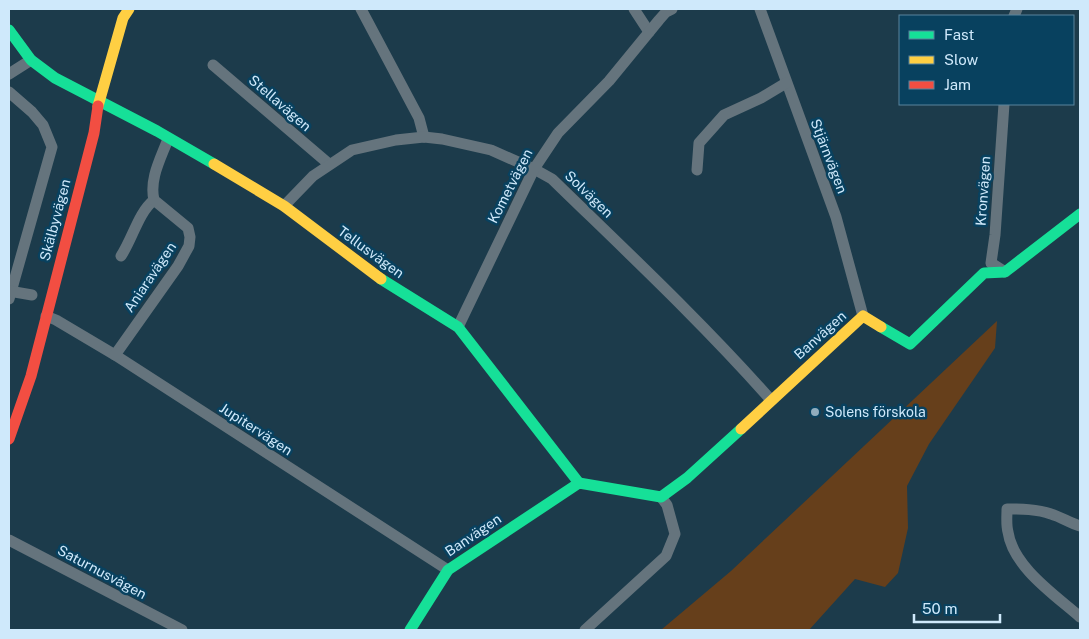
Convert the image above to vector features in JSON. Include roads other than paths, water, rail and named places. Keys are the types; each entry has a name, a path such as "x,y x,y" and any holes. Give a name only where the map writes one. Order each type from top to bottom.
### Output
{"street":[{"name":"Skälbyvägen","path":"9,439 31,376 94,134 99,99 123,18 128,9"},
{"path":"361,9 420,118 424,137"},
{"path":"634,9 649,32"},
{"name":"Kometvägen","path":"458,326 534,169 558,133 610,82 649,32 666,12 672,9"},
{"name":"Stjärnvägen","path":"760,9 836,217 863,316"},
{"name":"Tellusvägen","path":"9,30 31,60 55,78 99,99 284,206 381,279 458,326 579,483"},
{"path":"9,74 31,60"},
{"name":"Stellavägen","path":"213,65 329,164"},
{"path":"697,170 699,143 724,115 761,98 786,83"},
{"path":"9,92 32,112 43,125 52,147 9,294 32,295"},
{"name":"Kronvägen","path":"1004,105 995,235 991,263 1005,272"},
{"name":"Solvägen","path":"284,206 313,176 352,150 396,140 424,137 491,150 552,179 682,306 770,400"},
{"path":"121,256 148,205 154,200 152,186 168,139"},
{"name":"Aniaravägen","path":"115,355 178,266 189,246 190,236 188,228 154,200"},
{"name":"Banvägen","path":"661,497 687,478 863,316 910,344 984,273 1005,272 1080,214"},
{"name":"Jupitervägen","path":"46,316 115,355 448,570"},
{"path":"579,483 661,497 667,505 675,534 666,556 585,630"},
{"name":"Banvägen","path":"410,630 448,570 579,483"},
{"path":"1080,526 1040,511 1007,509 1008,534 1017,557 1032,574 1080,617"},
{"name":"Saturnusvägen","path":"9,540 182,630"}],"place":[{"name":"Solens förskola","path":"815,412"}]}
